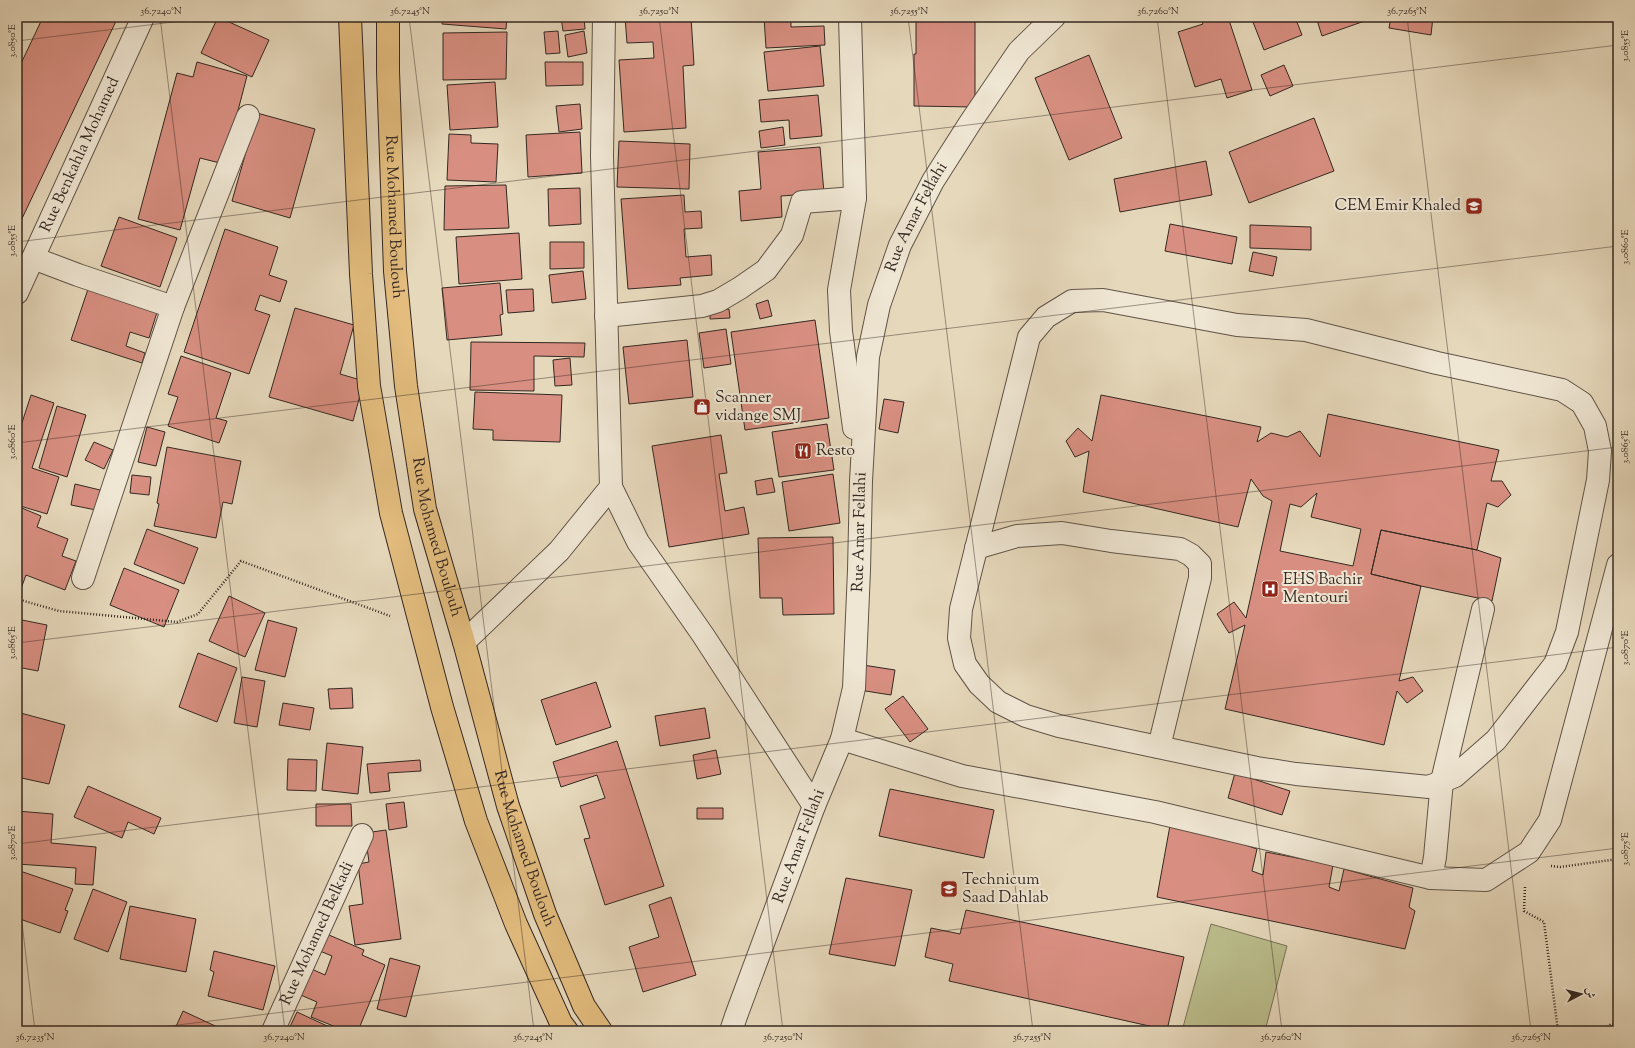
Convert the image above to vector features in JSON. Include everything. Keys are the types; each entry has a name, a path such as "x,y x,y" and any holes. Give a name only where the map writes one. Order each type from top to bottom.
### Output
{"main road":[{"path":"350,17 361,274 369,386 390,513 442,707 476,821 516,924 561,1022 567,1031"},
{"name":"Rue Mohamed Boulouh","path":"388,17 388,71 395,271 406,386 425,508 464,642 508,806 546,914 584,1006 601,1031"}],"street":[{"name":"Rue Benkahla Mohamed","path":"17,293 143,17"},
{"path":"604,17 602,156 611,487 638,542 703,635 814,806"},
{"path":"850,17 855,198 839,290 841,330 861,481"},
{"name":"Rue Amar Fellahi","path":"731,1031 814,806 842,740 854,688 861,481 868,357 879,305 900,245 933,181 970,123 1020,51 1054,17"},
{"path":"83,578 173,307 248,116"},
{"path":"606,316 702,306 718,301 766,270 792,235 802,202 855,198"},
{"path":"33,258 173,307"},
{"path":"1103,300 1237,325 1306,330 1437,363 1562,390 1582,402 1595,426 1600,451 1598,480 1567,632 1555,664 1496,740 1455,776 1429,787 1296,774 1257,768 1159,747 1059,726 1026,716 998,702 978,684 965,664 959,638 961,608 1029,337 1046,317 1072,301 1103,300"},
{"path":"464,642 559,551 611,487"},
{"path":"976,548 1017,536 1062,533 1111,541 1180,549 1191,555 1200,564 1200,578 1159,747"},
{"path":"842,740 962,776 1155,812 1431,878 1486,880 1522,860 1550,820 1611,624 1618,565"},
{"path":"1431,878 1435,857 1442,782 1483,609"},
{"name":"Rue Mohamed Belkadi","path":"272,1031 362,835"}],"path":[{"path":"17,599 58,611 177,622 198,614 241,561 420,626"},
{"path":"1558,1031 1544,922 1524,911 1522,860 1560,867 1618,859"},
{"path":"1603,1031 1611,1024 1618,1024"}],"green space":[{"path":"1211,924 1287,946 1265,1031 1182,1031"}],"building":[{"path":"43,17 118,17 17,229 17,72"},
{"path":"218,17 269,40 252,77 201,53"},
{"path":"443,17 507,17 506,29 442,24"},
{"path":"561,17 584,17 585,29 563,31"},
{"path":"625,17 691,17 694,65 683,66 686,128 624,132 619,60 654,58 653,42 627,43"},
{"path":"764,17 826,17 791,20 791,27 824,26 825,45 766,48"},
{"path":"916,17 975,17 975,107 914,106"},
{"path":"1201,17 1228,17 1252,90 1227,98 1221,79 1195,87 1178,32 1203,24"},
{"path":"1251,17 1295,17 1302,35 1264,50"},
{"path":"1316,17 1376,17 1322,36"},
{"path":"1391,17 1433,17 1431,35 1389,28"},
{"path":"1578,17 1618,17 1618,21"},
{"path":"558,31 560,53 546,54 544,32"},
{"path":"584,31 587,53 568,57 565,35"},
{"path":"507,32 506,79 443,80 443,33"},
{"path":"820,46 824,86 768,91 764,52"},
{"path":"1089,55 1122,138 1069,160 1035,78"},
{"path":"197,62 247,76 224,164 200,158 180,230 138,219 177,73 193,77"},
{"path":"545,62 583,62 583,85 546,86"},
{"path":"1284,65 1293,86 1270,96 1261,75"},
{"path":"495,82 498,127 450,130 447,85"},
{"path":"818,95 822,136 790,139 789,120 761,122 759,100"},
{"path":"580,104 582,129 559,132 556,106"},
{"path":"257,113 315,129 290,218 232,201"},
{"path":"1314,118 1334,171 1249,203 1229,152"},
{"path":"783,127 785,145 761,148 759,131"},
{"path":"580,132 582,173 528,177 526,135"},
{"path":"449,134 471,135 471,143 498,144 496,182 447,180"},
{"path":"619,141 690,144 689,189 617,187"},
{"path":"820,147 824,193 781,196 782,217 741,221 739,191 761,189 758,152"},
{"path":"1206,161 1212,195 1120,212 1114,179"},
{"path":"506,185 509,228 444,230 445,186"},
{"path":"580,188 581,224 549,226 548,189"},
{"path":"684,195 685,212 701,211 702,228 684,229 686,257 711,255 712,275 680,278 681,285 628,289 621,199"},
{"path":"119,217 177,238 160,287 101,266"},
{"path":"1170,224 1237,237 1232,264 1165,251"},
{"path":"1250,225 1311,227 1311,250 1250,248"},
{"path":"225,229 278,247 269,275 287,281 280,302 260,295 255,310 270,315 249,374 184,352"},
{"path":"519,233 522,279 459,284 456,237"},
{"path":"550,242 584,242 584,268 550,269"},
{"path":"1253,252 1277,257 1273,276 1249,271"},
{"path":"583,271 586,299 552,303 549,275"},
{"path":"500,283 503,314 500,315 502,335 447,340 442,288"},
{"path":"89,286 158,309 149,338 130,332 126,346 145,353 142,363 71,340"},
{"path":"533,289 534,311 508,313 506,290"},
{"path":"768,300 772,316 760,319 756,304"},
{"path":"295,308 354,325 340,374 364,381 353,421 269,397"},
{"path":"729,309 730,318 710,319 710,310"},
{"path":"815,320 829,418 745,430 731,332"},
{"path":"726,329 731,364 704,368 699,333"},
{"path":"687,340 693,397 629,404 623,347"},
{"path":"471,342 585,343 584,357 534,356 534,391 470,390"},
{"path":"181,356 231,373 216,418 227,421 219,443 168,426 178,397 168,394"},
{"path":"570,358 572,385 555,386 553,360"},
{"path":"475,392 562,395 560,442 493,440 493,430 473,429"},
{"path":"31,395 54,403 32,468 59,477 47,514 17,505 17,438"},
{"path":"1101,395 1261,427 1257,442 1271,433 1287,437 1300,431 1320,457 1328,414 1499,450 1491,481 1502,481 1511,495 1498,507 1487,503 1477,550 1381,530 1371,574 1421,586 1399,681 1413,677 1423,691 1407,703 1397,691 1384,745 1225,709 1245,625 1229,633 1217,614 1234,602 1246,618 1272,501 1263,496 1251,479 1238,527 1083,492 1089,451 1075,457 1066,441 1078,428 1092,441","holes":["1317,493 1311,517 1361,529 1353,566 1280,551 1290,504 1301,507"]},
{"path":"884,399 904,402 898,433 879,429"},
{"path":"57,406 86,415 67,477 39,468"},
{"name":"Resto","path":"827,424 834,470 779,477 772,432"},
{"path":"147,427 165,432 156,466 138,462"},
{"path":"721,435 727,473 719,474 725,511 744,507 749,534 669,547 652,446"},
{"path":"94,442 113,450 104,469 85,460"},
{"path":"167,447 241,461 232,504 223,502 216,538 154,526 159,504 157,503"},
{"path":"833,474 840,523 789,531 782,482"},
{"path":"132,475 151,477 149,495 130,493"},
{"path":"772,478 775,492 757,495 755,481"},
{"path":"75,484 100,490 96,510 71,505"},
{"path":"17,506 41,516 37,527 68,539 62,556 76,561 65,590 26,575 22,586 17,584"},
{"path":"147,529 198,548 184,584 134,564"},
{"path":"1381,530 1477,550 1501,558 1492,601 1371,574"},
{"path":"833,537 834,614 783,615 782,598 760,598 758,538"},
{"path":"124,568 179,590 164,627 110,605"},
{"path":"229,596 265,613 245,657 209,641"},
{"path":"17,619 47,625 38,671 17,667"},
{"path":"268,620 297,628 285,677 255,670"},
{"path":"198,653 237,668 217,722 179,707"},
{"path":"863,665 895,670 891,695 859,690"},
{"path":"242,677 265,681 257,727 234,723"},
{"path":"596,682 611,727 556,745 541,700"},
{"path":"352,688 353,708 330,709 328,689"},
{"path":"903,696 928,729 910,742 885,709"},
{"path":"283,703 314,708 310,730 279,725"},
{"path":"705,708 710,738 660,746 655,716"},
{"path":"17,712 65,725 49,784 17,777"},
{"path":"617,741 664,886 605,905 584,839 590,838 580,806 605,798 597,775 561,787 553,762"},
{"path":"327,743 363,747 358,794 322,790"},
{"path":"716,750 721,774 697,779 693,755"},
{"path":"288,759 317,760 316,791 287,790"},
{"path":"420,760 421,771 388,773 390,791 370,793 367,764"},
{"path":"1235,773 1290,791 1282,815 1228,798"},
{"path":"88,786 161,818 154,834 128,822 122,838 74,817"},
{"path":"890,789 994,810 984,858 879,836"},
{"path":"404,802 407,827 389,830 386,804"},
{"path":"316,804 351,804 352,826 316,826"},
{"path":"697,808 723,808 723,819 697,819"},
{"path":"17,811 53,814 51,843 96,847 93,885 75,884 76,868 17,864"},
{"path":"1171,820 1257,849 1252,871 1263,875 1266,852 1333,865 1329,887 1339,891 1344,869 1413,888 1409,907 1415,911 1405,949 1157,897"},
{"path":"386,830 401,939 355,945 349,906 363,904 358,864 369,862 365,833"},
{"path":"17,870 73,889 65,910 68,911 60,933 17,918"},
{"path":"846,878 912,890 895,966 829,954"},
{"path":"93,889 127,902 108,952 74,939"},
{"path":"671,897 696,975 643,992 629,947 659,937 649,905"},
{"path":"130,906 196,919 186,972 120,959"},
{"path":"966,910 1184,957 1167,1030 949,981 953,964 925,957 931,928 960,934"},
{"path":"322,932 364,950 362,955 385,965 358,1031 346,1031 311,1017 317,1002 296,993 307,967 325,975 332,956 315,949"},
{"path":"214,951 275,966 263,1010 208,996 214,972 210,970"},
{"path":"390,958 420,966 406,1017 377,1009"},
{"path":"183,1011 226,1031 174,1031"},
{"path":"297,1012 338,1031 288,1031"}],"place":[{"name":"CEM Emir Khaled","path":"1474,206"},
{"name":"Scanner vidange SMJ","path":"702,407"},
{"name":"Resto","path":"803,451"},
{"name":"EHS Bachir Mentouri","path":"1270,589"},
{"name":"Technicum Saad Dahlab","path":"949,889"}]}
